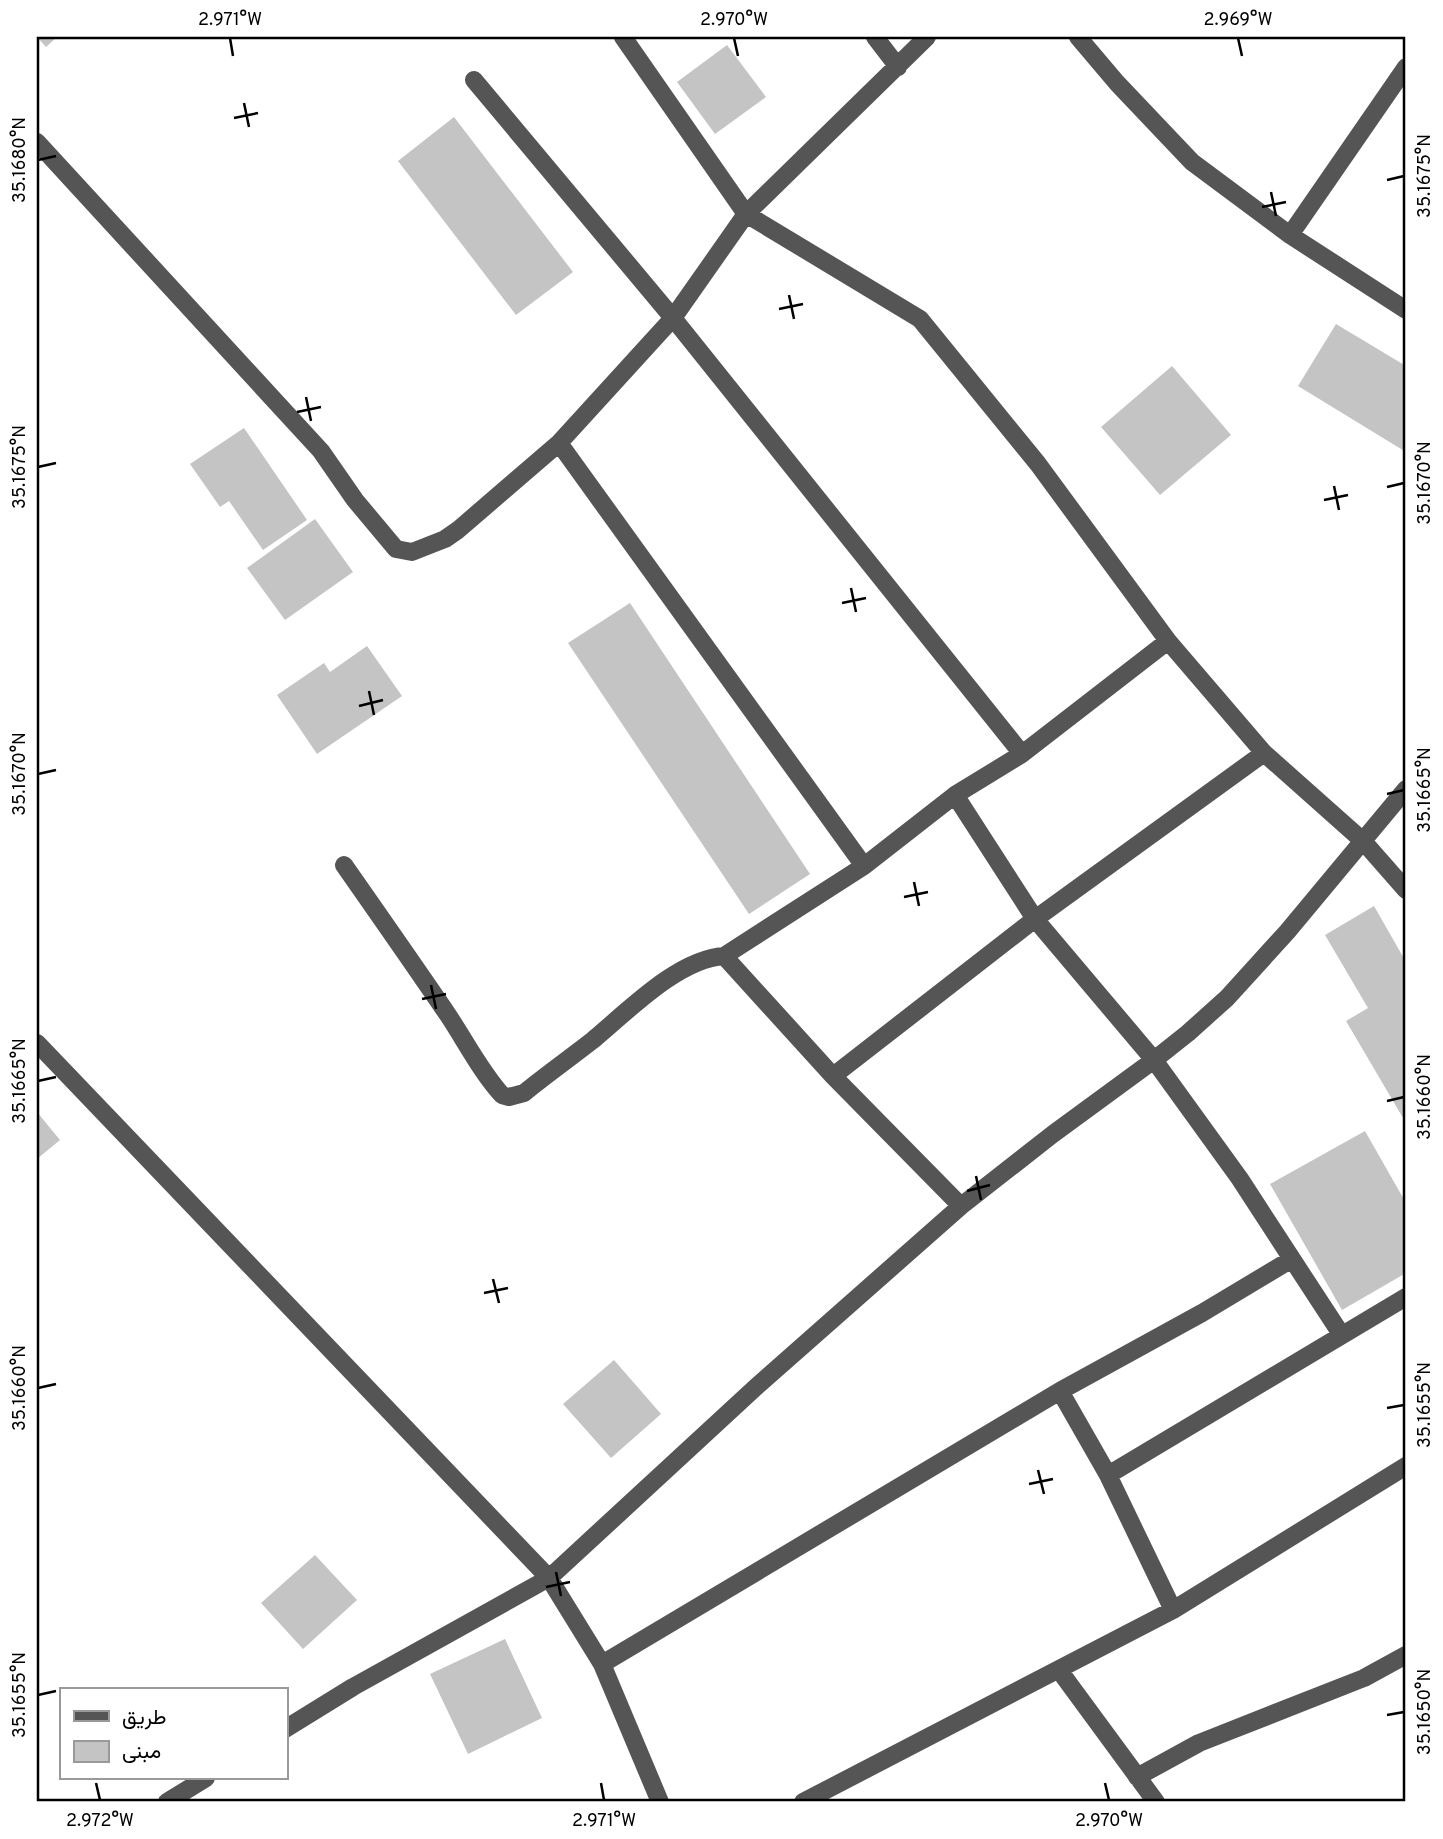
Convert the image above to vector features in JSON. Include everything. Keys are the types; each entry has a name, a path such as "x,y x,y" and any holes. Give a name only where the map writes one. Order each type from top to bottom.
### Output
{"street":[{"path":"623,37 746,214 920,319 1038,464 1168,641 1264,753 1363,841 1406,890"},
{"path":"876,37 898,67"},
{"path":"37,142 321,451 355,500 396,548 412,552 445,539 559,443 673,317 746,214 926,37"},
{"path":"1078,37 1117,83 1192,162 1290,236 1406,310"},
{"path":"1290,236 1406,67"},
{"path":"474,80 673,317 1022,754"},
{"path":"559,443 864,866"},
{"path":"344,865 412,961 485,1074 502,1095 509,1097 524,1093 667,981 701,961 724,956 864,866 954,795 1022,754 1168,641"},
{"path":"833,1076 1035,919 1264,753"},
{"path":"287,1728 353,1687 549,1578 756,1387 961,1206 1154,1060 1227,998 1287,932 1406,789"},
{"path":"954,795 1035,919 1154,1060 1240,1179 1342,1334"},
{"path":"724,956 833,1076 961,1206"},
{"path":"37,1043 549,1578 602,1664 660,1802"},
{"path":"602,1664 1060,1391 1292,1259"},
{"path":"1108,1475 1406,1297"},
{"path":"1060,1391 1108,1475 1172,1610"},
{"path":"803,1802 1172,1610 1406,1466"},
{"path":"1138,1777 1199,1743 1364,1678 1406,1655"},
{"path":"1059,1670 1156,1802"},
{"path":"167,1802 203,1780"}],"building":[{"path":"37,37 57,37 46,47"},
{"path":"727,45 766,97 715,134 677,82"},
{"path":"454,117 573,272 516,315 398,161"},
{"path":"1336,324 1406,366 1406,452 1298,386"},
{"path":"1172,366 1231,435 1160,495 1101,427"},
{"path":"244,428 307,520 263,550 229,501 220,507 190,464"},
{"path":"315,519 353,572 285,620 247,568"},
{"path":"630,603 810,874 749,914 568,643"},
{"path":"367,646 402,696 317,754 277,695 324,663 330,672"},
{"path":"1374,906 1406,962 1406,1123 1346,1021 1368,1008 1325,935"},
{"path":"37,1112 60,1140 37,1159"},
{"path":"1365,1131 1406,1203 1406,1273 1342,1310 1270,1184"},
{"path":"614,1360 661,1414 611,1458 563,1404"},
{"path":"315,1555 357,1600 303,1649 261,1603"},
{"path":"505,1639 542,1718 468,1754 430,1674"}]}
